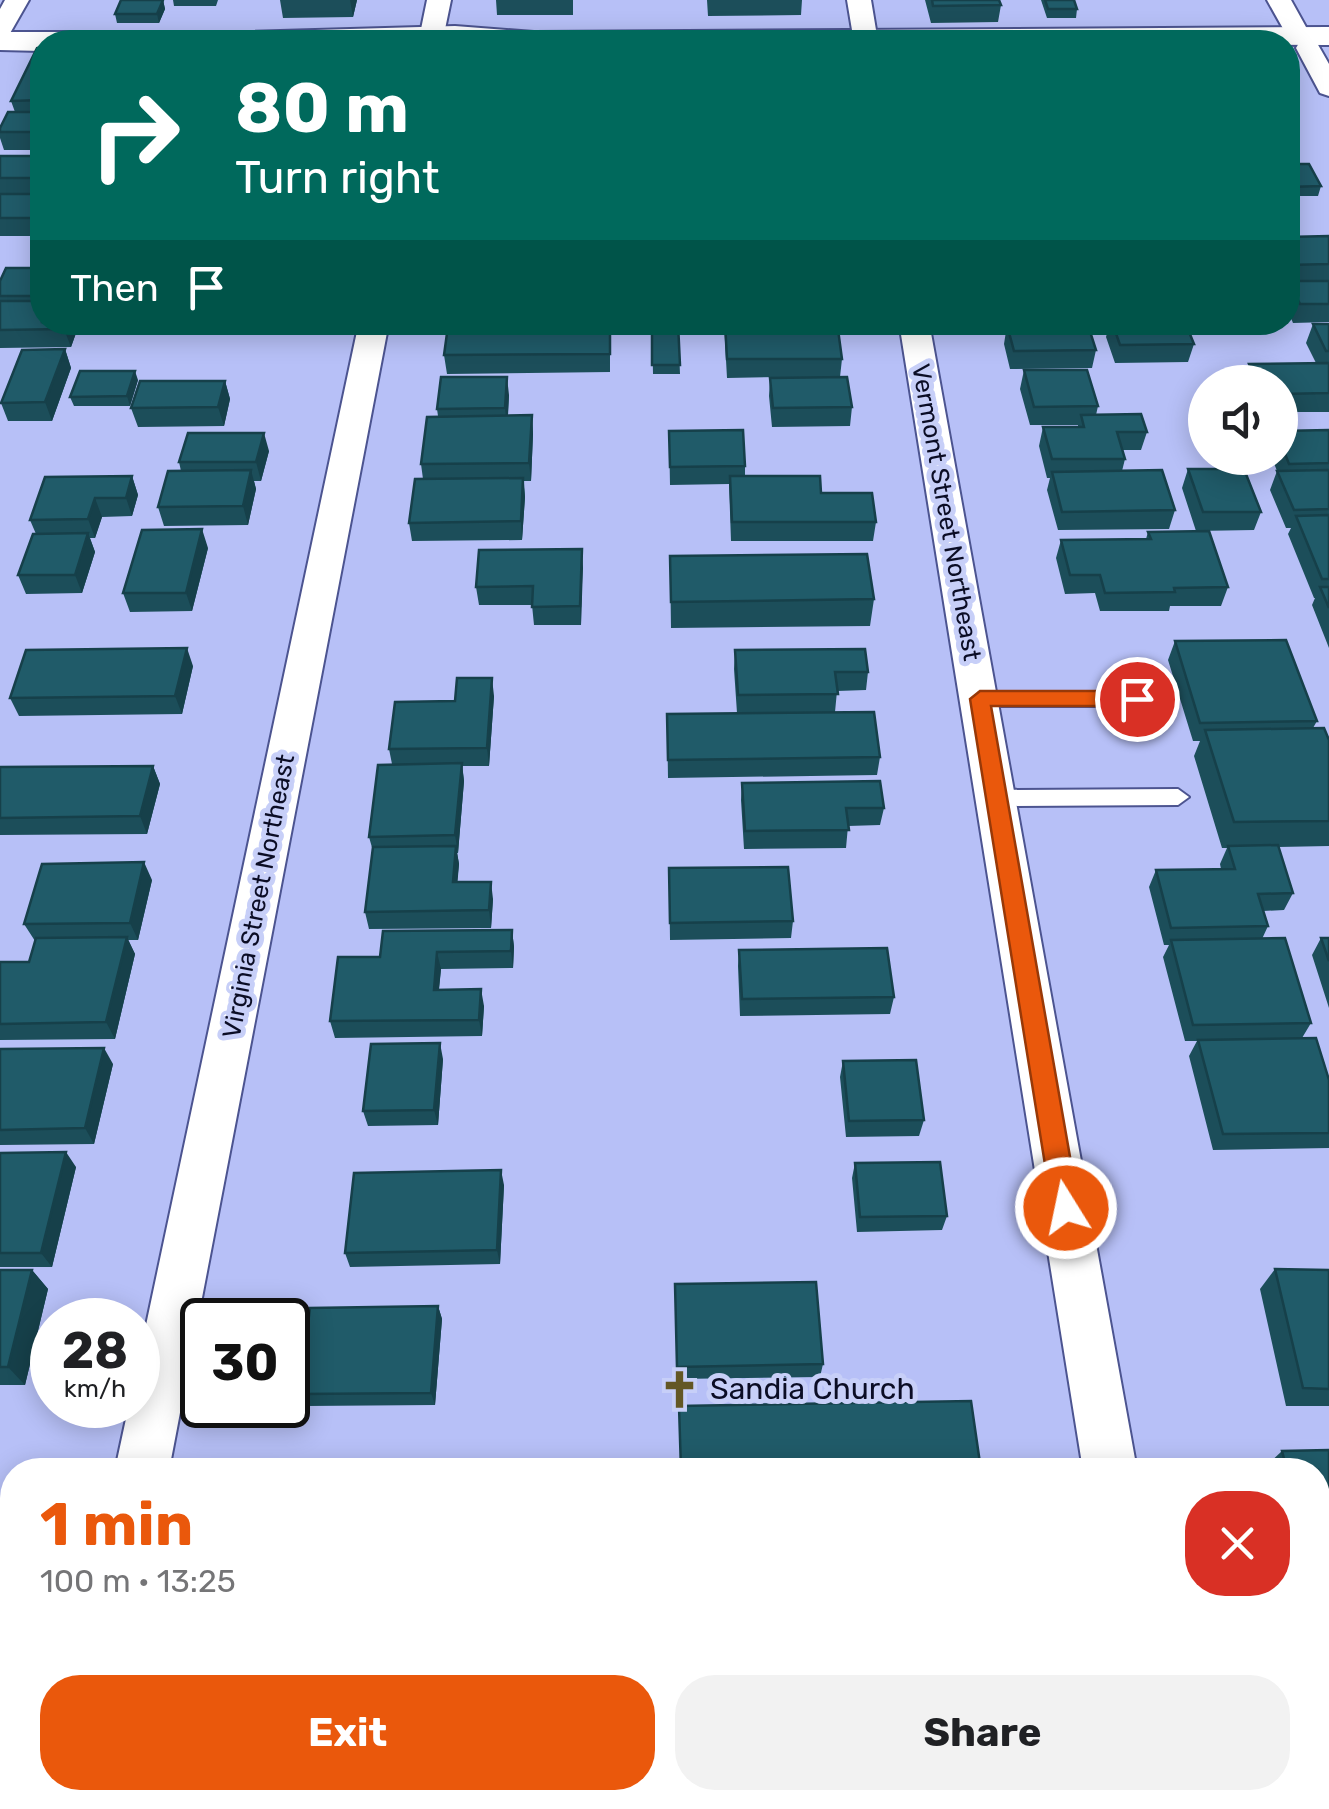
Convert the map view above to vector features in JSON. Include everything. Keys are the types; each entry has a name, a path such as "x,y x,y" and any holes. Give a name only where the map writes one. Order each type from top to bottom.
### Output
{"street":[{"path":"0,30 18,0"},
{"path":"433,30 438,0"},
{"path":"859,0 864,30"},
{"path":"1279,0 1310,43 1329,88"},
{"path":"0,41 30,41"},
{"name":"Virginia Street Northeast","path":"144,1458 371,335"},
{"name":"Vermont Street Northeast","path":"916,335 1108,1458"}],"lane":[{"path":"980,699 1137,699"},
{"path":"995,798 1178,797"}],"building":[{"path":"121,0 163,0 157,14 115,14"},
{"path":"932,0 999,0 1001,5 933,6"},
{"path":"1045,0 1074,0 1077,9 1048,9"},
{"path":"30,62 30,100 11,101"},
{"path":"8,112 30,112 30,132 0,132"},
{"path":"0,156 30,156 30,178 0,178"},
{"path":"1300,164 1309,164 1321,186 1300,187"},
{"path":"0,194 30,194 30,218 0,218"},
{"path":"1329,236 1329,264 1300,265 1300,237"},
{"path":"6,268 30,268 30,296 0,296 0,281"},
{"path":"1300,281 1329,281 1329,304 1300,304"},
{"path":"0,301 30,301 30,330 0,330"},
{"path":"1313,324 1329,324 1329,351 1326,351"},
{"path":"447,335 610,335 610,354 444,355"},
{"path":"652,335 679,335 680,365 652,365"},
{"path":"726,335 839,335 842,359 727,359"},
{"path":"1010,335 1091,335 1096,350 1014,351"},
{"path":"1117,335 1190,335 1194,344 1120,345"},
{"path":"65,349 45,402 1,403 22,350"},
{"path":"1329,363 1329,393 1298,394 1298,365 1249,364"},
{"path":"1024,370 1087,370 1098,406 1034,407"},
{"path":"80,371 135,371 127,396 70,397"},
{"path":"441,377 507,377 505,408 437,409"},
{"path":"847,377 852,407 773,408 770,378"},
{"path":"140,381 225,381 218,407 131,408"},
{"path":"1141,414 1147,432 1117,432 1125,459 1052,459 1043,427 1084,427 1081,415"},
{"path":"532,415 529,463 421,464 427,417"},
{"path":"743,430 745,466 670,467 669,431"},
{"path":"1329,430 1329,463 1298,464 1298,431"},
{"path":"188,433 264,433 256,462 179,462"},
{"path":"251,470 243,506 158,507 168,471"},
{"path":"1162,470 1175,510 1062,512 1052,472"},
{"path":"1329,470 1329,509 1294,510 1279,475 1298,475 1298,471"},
{"path":"1190,475 1246,475 1261,512 1203,512"},
{"path":"132,476 126,498 95,498 88,519 30,520 45,477"},
{"path":"730,476 820,476 821,493 872,493 876,522 732,522"},
{"path":"523,478 521,521 409,523 415,479"},
{"path":"1329,515 1329,579 1322,579 1296,516"},
{"path":"202,529 186,593 123,593 142,530"},
{"path":"1209,531 1228,587 1105,593 1100,575 1070,575 1061,540 1151,539 1148,532"},
{"path":"88,533 75,575 18,575 33,534"},
{"path":"582,549 580,606 532,607 533,586 476,587 479,550"},
{"path":"867,554 874,599 671,602 670,556"},
{"path":"1320,587 1329,587 1329,608"},
{"path":"1286,640 1317,721 1200,723 1175,641"},
{"path":"187,648 175,696 10,698 26,650"},
{"path":"865,649 868,672 835,672 838,694 738,695 735,650"},
{"path":"457,678 492,678 487,748 389,749 395,702 455,701"},
{"path":"874,712 880,757 668,760 667,714"},
{"path":"1324,728 1329,740 1329,821 1234,822 1205,730"},
{"path":"462,763 455,835 369,837 378,765"},
{"path":"153,766 140,816 0,818 0,767"},
{"path":"880,781 884,808 846,808 849,830 745,831 742,783"},
{"path":"1278,845 1293,893 1258,894 1268,926 1171,928 1156,870 1235,869 1228,846"},
{"path":"456,846 453,882 491,882 489,910 365,912 373,847"},
{"path":"144,862 130,923 24,924 42,864"},
{"path":"788,867 793,921 670,923 669,868"},
{"path":"512,930 511,951 437,952 434,990 481,989 479,1020 330,1021 338,957 380,957 383,931"},
{"path":"127,937 106,1022 0,1024 0,962 29,962 36,938"},
{"path":"1285,938 1311,1023 1193,1025 1171,940"},
{"path":"1321,938 1329,938 1329,961"},
{"path":"887,948 894,997 742,999 739,950"},
{"path":"1316,1038 1329,1080 1329,1133 1223,1134 1198,1040"},
{"path":"440,1043 434,1110 363,1111 371,1044"},
{"path":"104,1048 85,1128 0,1130 0,1049"},
{"path":"916,1060 924,1120 849,1121 843,1061"},
{"path":"66,1152 41,1253 0,1253 0,1153"},
{"path":"940,1162 947,1216 860,1217 855,1163"},
{"path":"501,1170 497,1250 345,1253 354,1173"},
{"path":"1275,1269 1329,1270 1329,1389 1303,1388"},
{"path":"0,1270 32,1270 8,1367 0,1367"},
{"path":"816,1282 823,1364 677,1367 675,1284"},
{"path":"438,1306 431,1393 310,1394 310,1308"},
{"path":"971,1401 979,1458 681,1458 679,1406"},
{"path":"1329,1450 1329,1458 1284,1458 1282,1451"}],"place":[{"name":"Sandia Church","path":"680,1389"}],"route":[{"path":"1066,1208 980,699 1137,699"}]}
